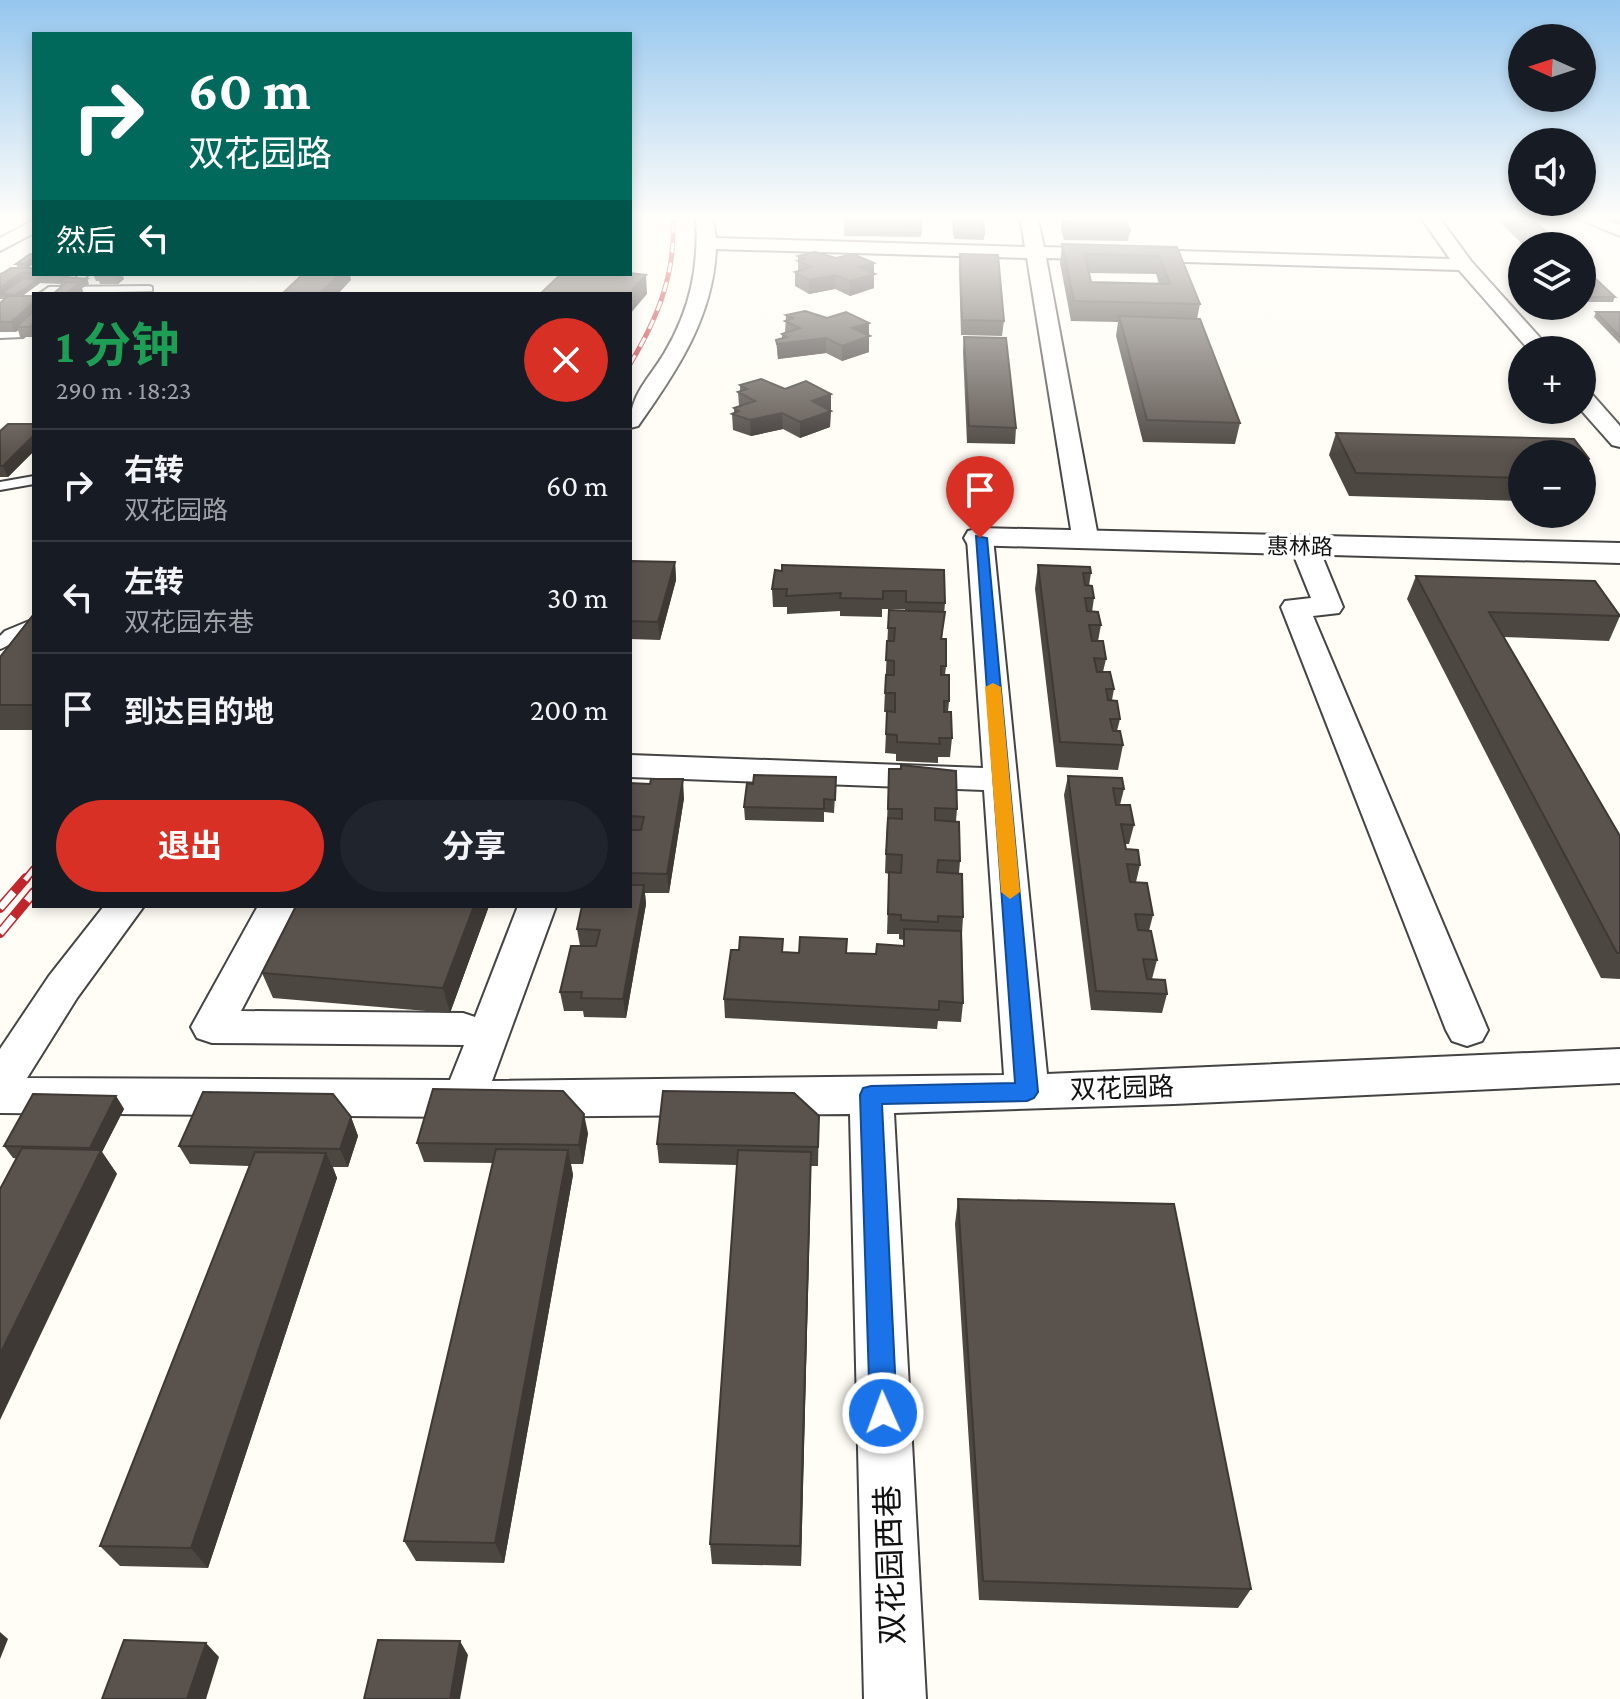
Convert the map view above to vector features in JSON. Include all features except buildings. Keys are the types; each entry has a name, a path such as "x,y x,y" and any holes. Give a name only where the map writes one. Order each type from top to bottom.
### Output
{"street":[{"path":"632,418 672,363 690,327 700,295"},
{"path":"1043,295 1086,542"},
{"path":"1491,295 1527,336"},
{"path":"1596,413 1620,440"},
{"path":"980,538 1027,1092"},
{"name":"惠林路","path":"980,538 1620,553"},
{"path":"1304,546 1329,607 1295,607 1467,1030"},
{"path":"632,766 1001,780"},
{"path":"0,1084 63,987 123,908"},
{"path":"276,908 212,1027 463,1029"},
{"path":"464,1099 536,908"},
{"name":"双花园路","path":"0,1095 464,1099 871,1095 1027,1092 1620,1066"},
{"name":"双花园西巷","path":"871,1095 895,1699"}],"lane":[{"path":"0,335 19,335 32,323"},
{"path":"0,486 32,480"},
{"path":"0,645 10,634 32,624"}],"railway":[{"path":"632,360 663,295"},
{"path":"25,880 32,871"},
{"path":"0,908 26,878"},
{"path":"0,933 32,894"}],"slow traffic":[{"path":"993,687 1010,892"}],"route":[{"path":"883,1413 871,1095 1027,1092 980,538"}]}
